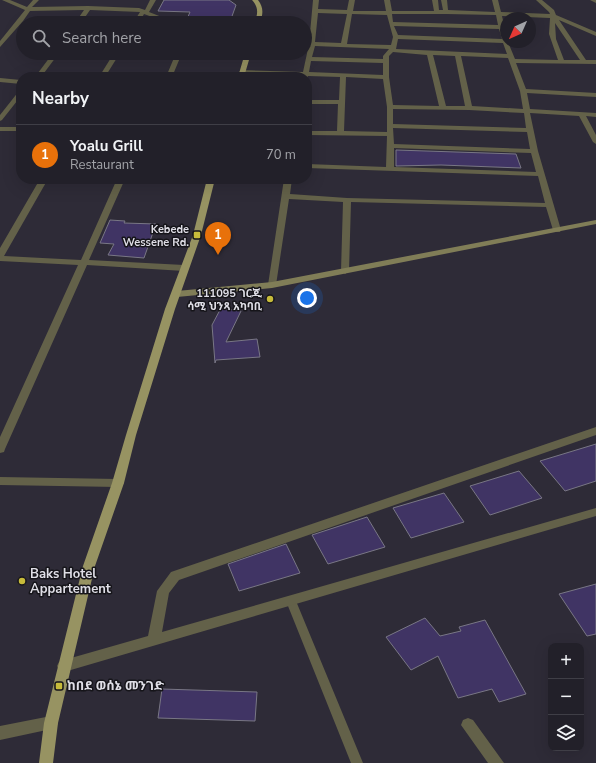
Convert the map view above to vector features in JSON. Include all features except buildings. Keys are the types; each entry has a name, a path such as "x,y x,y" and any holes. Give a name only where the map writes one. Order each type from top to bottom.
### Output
{"main road":[{"path":"255,0 259,4 261,11 259,16"},
{"path":"243,72 246,60"},
{"path":"46,763 51,723 89,566 118,483 147,382 170,309 196,235 210,184"}],"street":[{"path":"5,0 28,9 88,8 144,12 155,16"},
{"path":"24,16 36,0"},
{"path":"141,16 153,0"},
{"path":"316,0 312,29 312,44 344,44 430,53 511,59 596,62"},
{"path":"344,44 352,0"},
{"path":"387,0 388,12 396,37 393,48 387,53 386,61 386,77 390,107 390,169"},
{"path":"435,0 436,12"},
{"path":"444,0 446,12"},
{"path":"495,0 500,20"},
{"path":"538,0 552,11 553,16 584,62"},
{"path":"83,16 88,8"},
{"path":"315,11 446,12 553,16 596,34"},
{"path":"553,16 551,28 562,62"},
{"path":"391,24 500,27"},
{"path":"0,45 16,27"},
{"path":"396,37 500,41"},
{"path":"507,48 523,90 534,151 557,230"},
{"path":"430,53 443,108"},
{"path":"458,54 469,108"},
{"path":"312,59 386,61"},
{"path":"42,72 51,60"},
{"path":"105,72 113,60"},
{"path":"171,72 176,60"},
{"path":"306,72 309,60"},
{"path":"312,76 386,77"},
{"path":"340,133 343,77"},
{"path":"0,80 16,82"},
{"path":"523,90 596,95"},
{"path":"0,119 16,98"},
{"path":"312,102 342,102"},
{"path":"390,107 469,108 596,115"},
{"path":"582,115 596,142"},
{"path":"390,126 529,130"},
{"path":"0,129 16,129"},
{"path":"312,133 390,134"},
{"path":"391,146 534,151"},
{"path":"312,166 540,174"},
{"path":"0,255 41,184"},
{"path":"0,449 119,184"},
{"path":"272,285 287,184"},
{"path":"285,196 347,200 550,205"},
{"path":"345,271 347,200"},
{"path":"176,294 221,291 272,285 596,222"},
{"path":"0,258 82,264 184,268"},
{"path":"154,641 162,591 176,576 596,431"},
{"path":"0,481 118,483"},
{"path":"64,666 596,512"},
{"path":"0,733 51,723"},
{"path":"468,725 497,763"}],"lane":[{"path":"292,601 357,763"}],"place":[{"name":"Kebede Wessene Rd.","path":"197,235"},
{"name":"Yoalu Grill","path":"218,255"},
{"name":"111095 ገርጂ ሳሚ ህንጻ አካባቢ","path":"270,299"},
{"name":"Baks Hotel Appartement","path":"22,581"},
{"name":"ከበደ ወሰኔ መንገድ","path":"59,686"}]}
